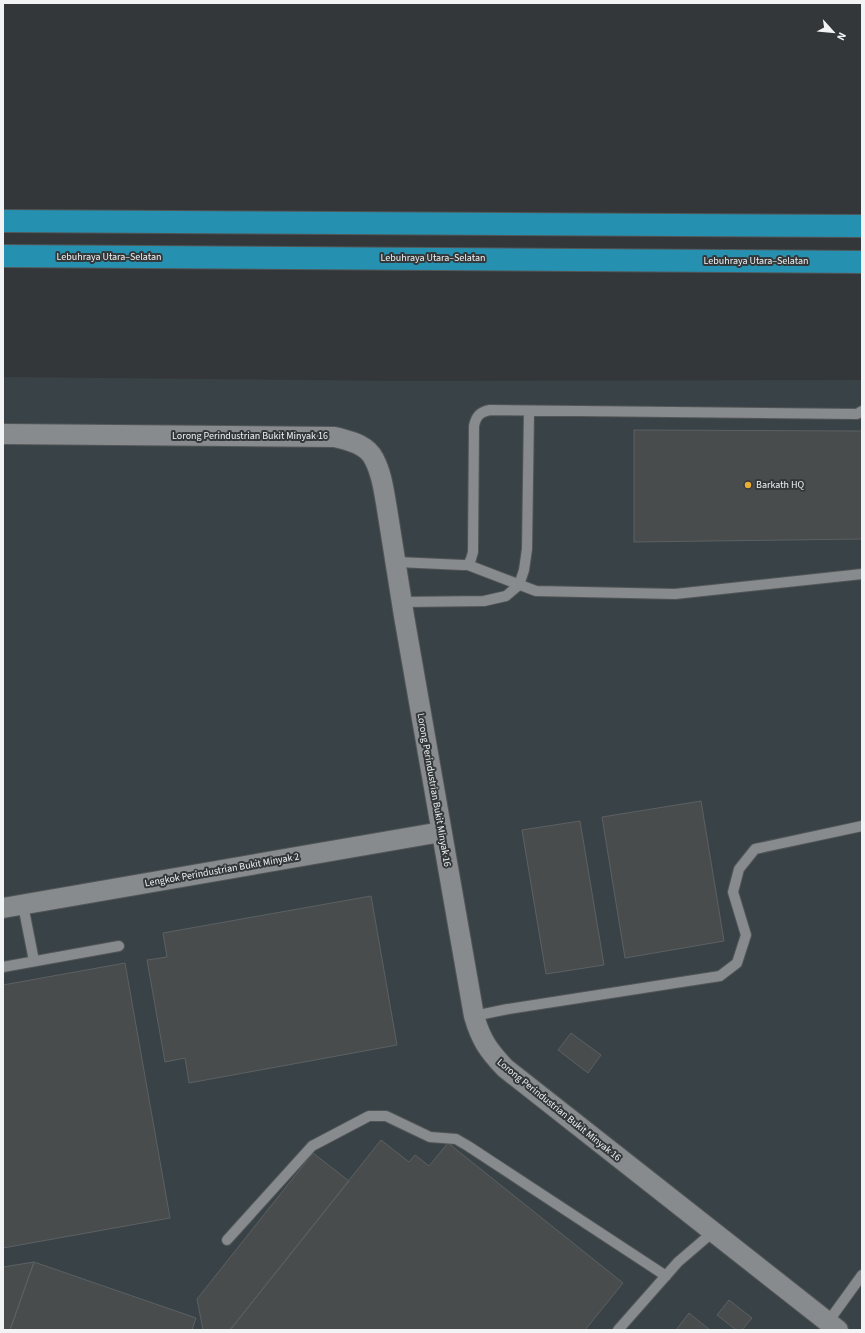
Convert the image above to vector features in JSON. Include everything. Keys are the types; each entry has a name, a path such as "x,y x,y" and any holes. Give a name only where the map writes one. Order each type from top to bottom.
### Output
{"highway":[{"path":"3,221 862,226"},
{"name":"Lebuhraya Utara–Selatan","path":"3,256 862,262"}],"street":[{"name":"Lorong Perindustrian Bukit Minyak 16","path":"3,434 335,437 365,448 373,456 380,471 441,832 474,1016 480,1035 490,1053 505,1068 833,1326"},
{"name":"Lengkok Perindustrian Bukit Minyak 2","path":"3,908 441,832"}],"lane":[{"path":"468,565 472,559 473,552 474,426 478,415 484,411 857,414 862,411"},
{"path":"402,602 484,601 506,596 519,585 524,570 527,550 529,411"},
{"path":"396,562 456,566 468,565 536,591 675,594 862,574"},
{"path":"474,1016 508,1009 720,976 737,963 746,935 733,892 739,869 755,849 862,826"},
{"path":"23,905 34,961"},
{"path":"3,966 119,946"},
{"path":"227,1240 312,1146 369,1116 386,1116 430,1137 456,1139 666,1276"},
{"path":"618,1330 678,1262 713,1232"},
{"path":"833,1326 862,1275"}],"shaded area":[{"path":"3,377 399,381 862,380 862,1330 3,1330"}],"building":[{"name":"Barkath HQ","path":"634,430 862,431 862,539 634,542"},
{"path":"701,801 724,941 625,958 602,817"},
{"path":"580,821 604,965 546,974 522,830"},
{"path":"371,896 397,1045 189,1083 185,1058 165,1062 147,960 167,957 163,933"},
{"path":"125,963 170,1218 3,1248 3,985"},
{"path":"571,1033 601,1055 588,1073 558,1050"},
{"path":"381,1140 409,1162 415,1155 429,1166 448,1143 623,1283 585,1330 230,1330"},
{"path":"313,1153 349,1181 230,1330 203,1330 197,1299"},
{"path":"34,1262 196,1318 192,1330 10,1330"},
{"path":"34,1262 10,1330 3,1330 3,1267"},
{"path":"729,1300 752,1318 742,1330 736,1330 717,1315"},
{"path":"689,1313 710,1330 676,1330"}],"place":[{"name":"Barkath HQ","path":"748,485"}]}
